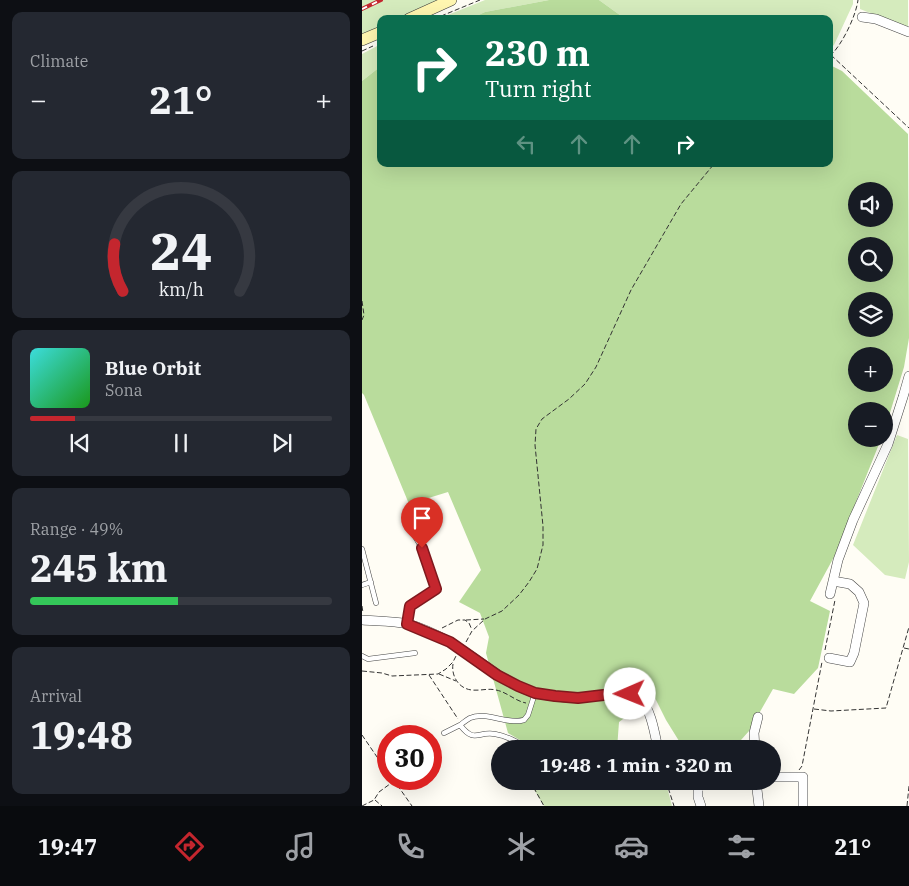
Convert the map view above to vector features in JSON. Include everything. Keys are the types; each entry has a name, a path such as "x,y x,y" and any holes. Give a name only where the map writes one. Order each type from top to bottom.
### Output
{"main road":[{"path":"418,15 451,0"},
{"path":"362,40 377,34"}],"street":[{"path":"862,17 876,19 908,32"},
{"path":"832,597 833,580 838,560 853,520 888,444 908,376"},
{"path":"825,658 850,662 854,653 864,603 858,592 850,584 833,580"},
{"path":"362,620 407,624 450,642 497,675 535,693 578,698 630,694 641,700 648,711 656,740"},
{"path":"754,740 754,733 758,717"},
{"path":"781,777 799,777 803,806"},
{"path":"698,790 701,806"},
{"path":"757,790 759,806"}],"lane":[{"path":"407,523 422,548 436,589 410,606 407,624"},
{"path":"362,550 376,603"},
{"path":"362,585 371,582"},
{"path":"362,656 368,659 415,653"},
{"path":"444,733 471,718 481,716 512,722 524,720 535,693"},
{"path":"461,725 466,733 472,736 492,733 512,740"}],"path":[{"path":"444,15 480,0"},
{"path":"833,52 841,44 857,7 858,0"},
{"path":"362,51 373,46"},
{"path":"833,58 908,128"},
{"path":"466,643 472,631 485,619 502,611 518,595 537,569 543,545 543,526 535,445 536,429 542,419 569,399 584,384 596,367 632,290 681,204 712,167"},
{"path":"362,301 364,315 362,320"},
{"path":"799,777 825,658 832,597"},
{"path":"440,629 458,620 485,619"},
{"path":"466,620 472,631"},
{"path":"813,709 831,711 886,708 908,627"},
{"path":"903,648 908,649"},
{"path":"438,674 446,670 458,653"},
{"path":"453,662 452,668 456,681"},
{"path":"362,671 392,676 438,674 456,681 466,689 498,690 521,702 531,704"},
{"path":"428,674 461,725"},
{"path":"362,736 377,757"},
{"path":"906,806 908,786"},
{"path":"362,806 374,800 381,790"},
{"path":"400,790 412,806"},
{"path":"535,790 544,806"},
{"path":"668,790 674,806"},
{"path":"374,800 382,806"}],"green space":[{"path":"362,0 440,0 406,15 377,15 377,28 362,34"},
{"path":"485,0 549,0 485,12 479,15 448,15"},
{"path":"549,0 599,0 620,15 479,15 485,12"},
{"path":"599,0 853,0 853,4 833,46 833,15 620,15"},
{"path":"860,0 908,0 908,28 860,9"},
{"path":"377,46 377,69 362,81 362,54"},
{"path":"833,66 842,71 908,134 909,338 904,367 893,403 848,402 848,447 878,447 834,557 810,601 830,611 818,668 794,694 773,689 749,731 741,740 678,740 654,696 619,722 618,740 520,740 508,733 486,653 489,637 480,613 459,602 481,570 448,492 409,504 362,393 362,81 377,69 377,167 833,167"},
{"path":"897,435 908,439 909,562 905,579 885,575 853,545"},
{"path":"534,790 668,790 672,806 544,806"}],"railway":[{"path":"362,9 381,0"}],"route":[{"path":"422,548 436,589 410,606 407,624 450,642 497,675 535,693 578,698 630,694"}]}
